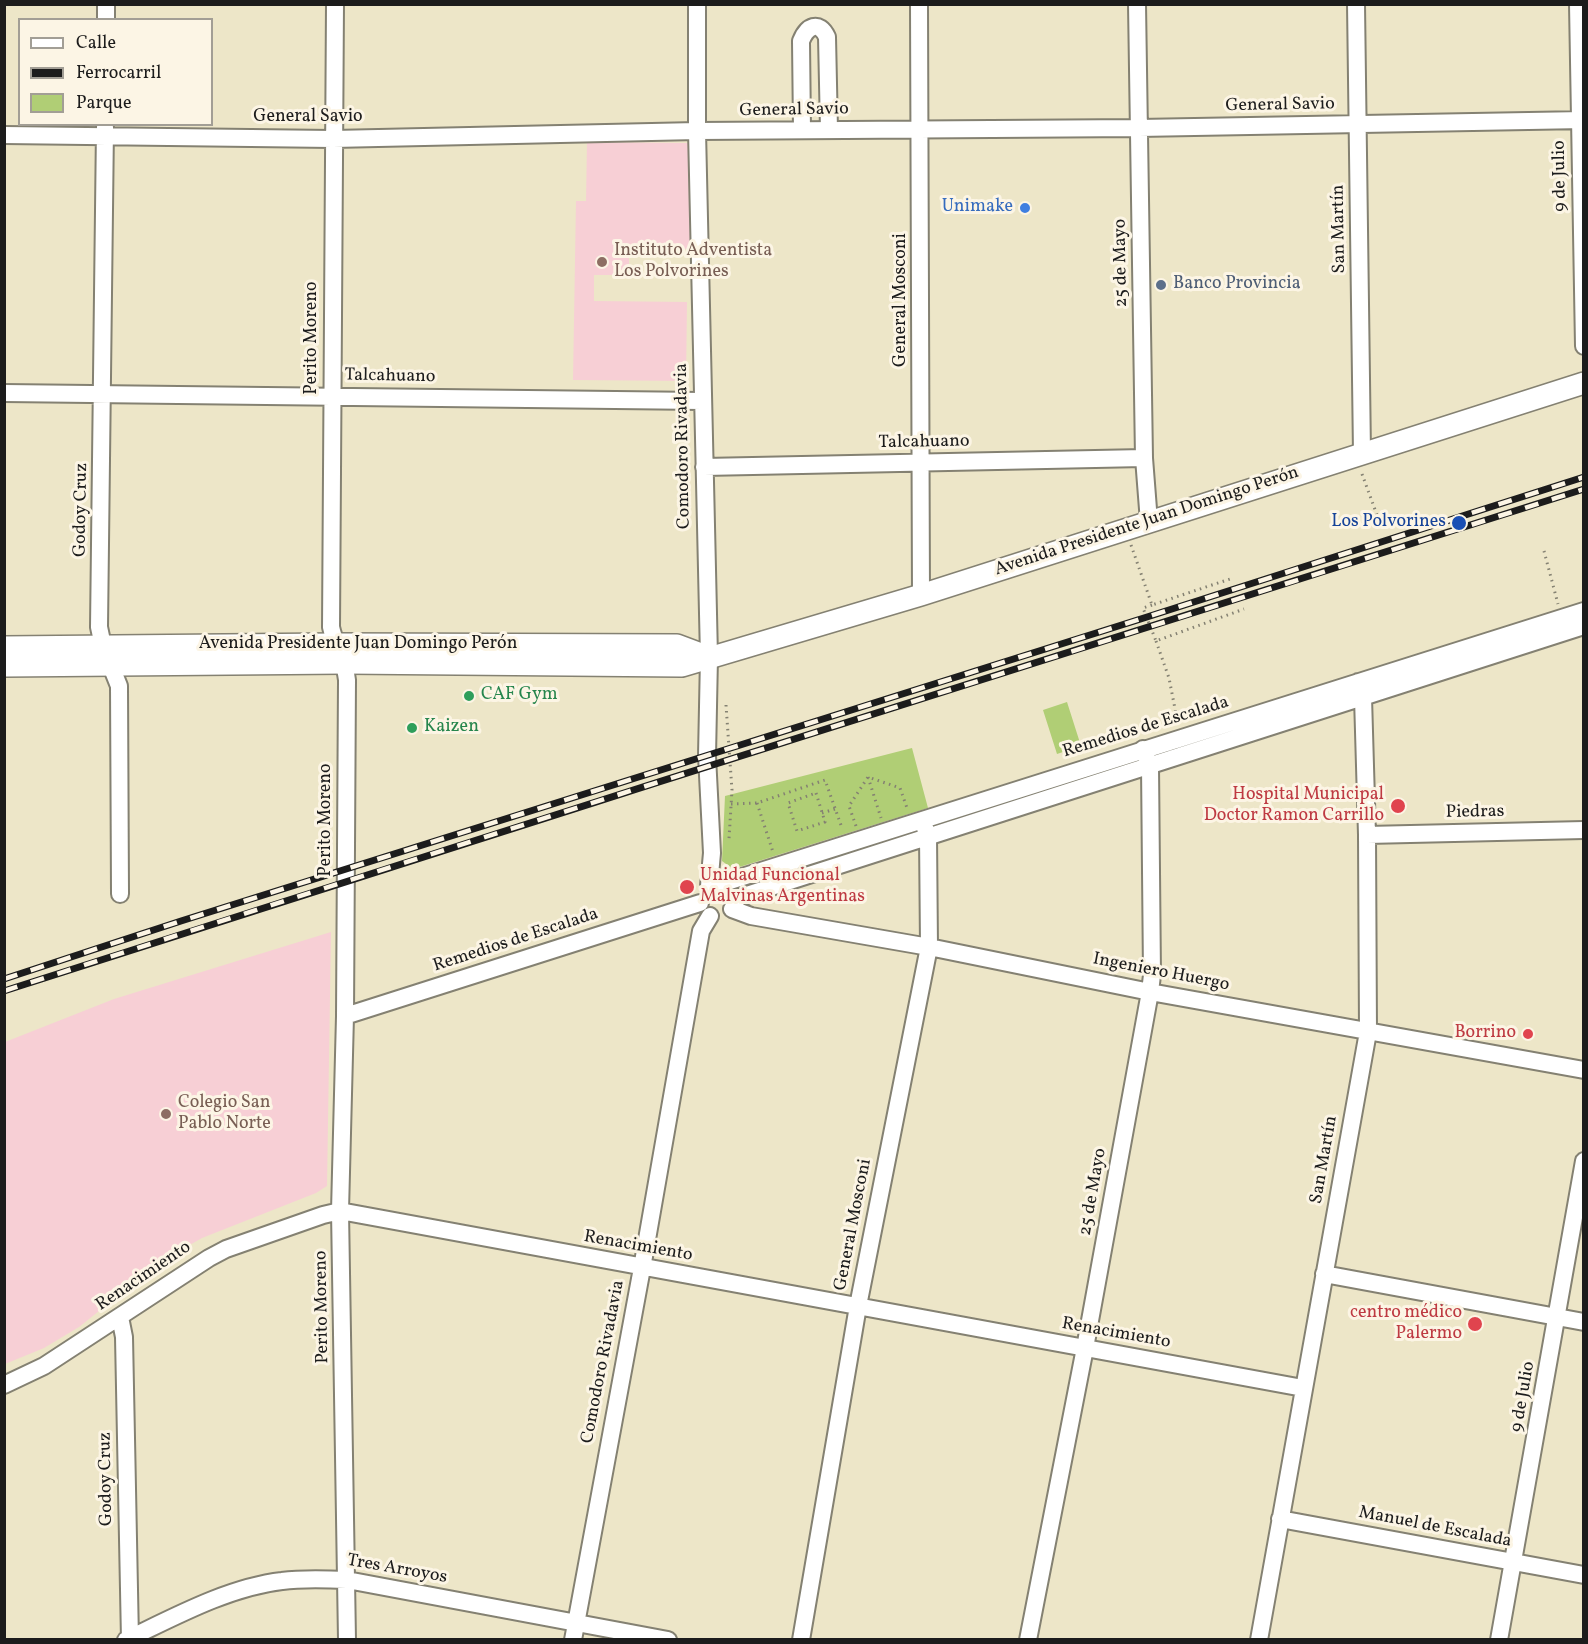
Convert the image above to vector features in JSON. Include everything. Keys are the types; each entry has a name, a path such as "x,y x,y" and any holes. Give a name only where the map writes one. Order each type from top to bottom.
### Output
{"main road":[{"name":"Avenida Presidente Juan Domingo Perón","path":"4,666 345,663 681,666 921,595 1584,383"},
{"name":"Avenida Presidente Juan Domingo Perón","path":"4,647 335,644 677,645 709,657"}],"street":[{"name":"Perito Moreno","path":"335,4 331,627 335,644 345,663 348,680 345,1016 340,1211 347,1640"},
{"name":"Comodoro Rivadavia","path":"697,4 697,131 709,657 707,756 715,885"},
{"name":"General Mosconi","path":"919,4 921,595"},
{"name":"25 de Mayo","path":"1137,4 1144,458 1149,522"},
{"name":"San Martín","path":"1356,4 1358,454"},
{"name":"9 de Julio","path":"1578,4 1582,120 1584,346"},
{"path":"802,130 801,41 805,31 811,27 819,27 824,30 827,37 829,130"},
{"name":"General Savio","path":"4,135 105,130 333,139 697,131 1139,128 1582,120"},
{"name":"Godoy Cruz","path":"105,130 99,627 103,646 119,686 120,894"},
{"name":"Talcahuano","path":"4,393 702,401"},
{"name":"Talcahuano","path":"704,467 1144,458"},
{"name":"Remedios de Escalada","path":"733,904 928,836 1150,766 1562,618 1583,617"},
{"name":"Remedios de Escalada","path":"715,885 1143,749 1361,690 1583,617"},
{"name":"San Martín","path":"1259,1640 1368,1032 1367,835 1361,690"},
{"name":"25 de Mayo","path":"1028,1640 1085,1348 1150,992 1152,975 1150,766 1143,749"},
{"name":"General Mosconi","path":"801,1640 858,1306 929,947 928,836 921,819"},
{"name":"Piedras","path":"1367,835 1584,830"},
{"path":"715,885 729,889 733,904 725,916 705,910 702,893 715,885"},
{"name":"Ingeniero Huergo","path":"733,904 751,916 929,947 1150,992 1584,1070"},
{"name":"Comodoro Rivadavia","path":"573,1640 705,910"},
{"name":"Remedios de Escalada","path":"345,1016 705,910"},
{"name":"9 de Julio","path":"1499,1640 1584,1161"},
{"name":"Renacimiento","path":"4,1385 44,1366 209,1257 226,1249 340,1211 1303,1388"},
{"path":"1324,1274 1584,1322"},
{"name":"Godoy Cruz","path":"120,1317 124,1337 129,1639"},
{"name":"Manuel de Escalada","path":"1280,1519 1584,1575"},
{"name":"Tres Arroyos","path":"129,1639 219,1598 251,1587 282,1581 347,1580 668,1640"}],"path":[{"path":"1358,454 1381,526"},
{"path":"1125,530 1152,605"},
{"path":"1544,551 1562,618"},
{"path":"1164,728 1177,719 1169,678 1143,608 1233,578"},
{"path":"1156,641 1244,609"},
{"path":"725,696 732,790 729,844"},
{"path":"868,777 900,788 908,810 899,813"},
{"path":"868,777 881,818"},
{"path":"857,826 849,806 868,777"},
{"path":"731,804 757,803 825,780 843,831 865,824"},
{"path":"816,794 822,813 825,822 797,831 788,803 816,794"},
{"path":"757,803 774,853"},
{"path":"822,813 835,809"},
{"path":"873,821 890,815"}],"shaded area":[{"name":"Instituto Adventista Los Polvorines","path":"587,142 691,143 690,249 629,248 629,275 594,275 594,301 687,302 686,381 573,380 576,201 586,201"},
{"name":"Colegio San Pablo Norte","path":"331,932 327,1186 316,1193 202,1238 163,1260 79,1327 44,1348 5,1364 5,1042 114,999"}],"green space":[{"path":"1067,702 1081,746 1057,754 1043,710"},
{"path":"912,748 928,808 733,869 722,861 725,796"}],"railway":[{"path":"4,979 1584,477"},
{"path":"4,991 1584,489"}],"place":[{"name":"Unimake","path":"1025,208"},
{"name":"Instituto Adventista Los Polvorines","path":"602,262"},
{"name":"Banco Provincia","path":"1161,285"},
{"name":"Los Polvorines","path":"1459,523"},
{"name":"CAF Gym","path":"469,696"},
{"name":"Kaizen","path":"412,728"},
{"name":"Hospital Municipal Doctor Ramon Carrillo","path":"1398,806"},
{"name":"Unidad Funcional Malvinas Argentinas","path":"687,887"},
{"name":"Borrino","path":"1528,1034"},
{"name":"Colegio San Pablo Norte","path":"166,1114"},
{"name":"centro médico Palermo","path":"1475,1324"}]}
